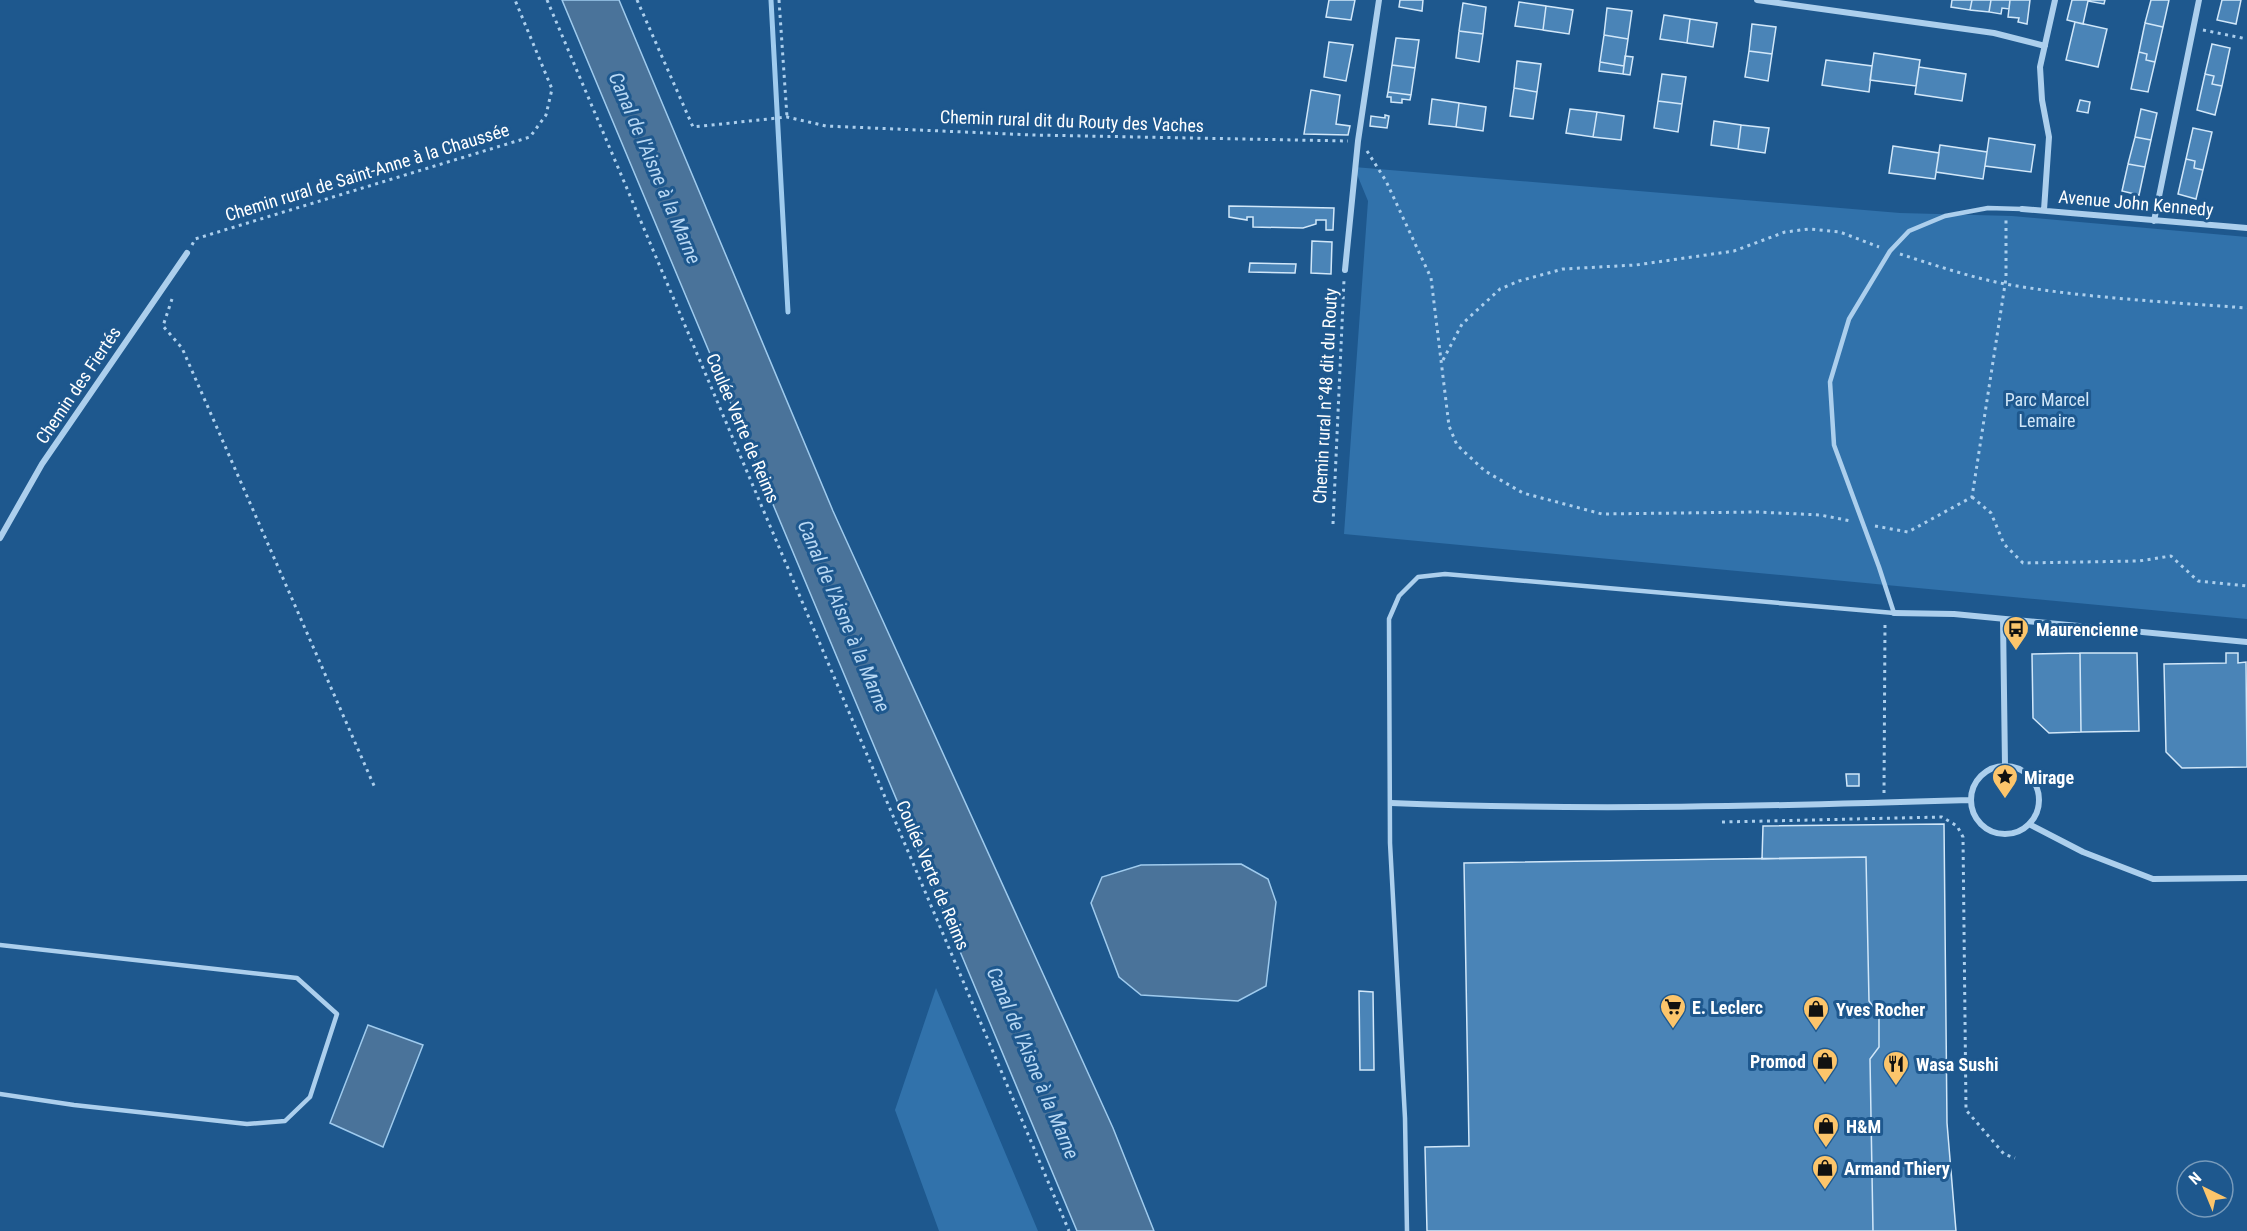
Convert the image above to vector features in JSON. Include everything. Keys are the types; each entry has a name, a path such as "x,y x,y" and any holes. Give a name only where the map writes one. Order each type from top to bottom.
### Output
{"street":[{"path":"1345,270 1358,141 1379,0"},
{"path":"1757,0 1994,33 2045,46"},
{"path":"2044,210 2049,137 2040,83 2040,67 2055,0"},
{"path":"2154,220 2199,0"},
{"name":"Avenue John Kennedy","path":"2022,209 2247,228"},
{"name":"Chemin des Fiertés","path":"0,538 42,464 187,253"},
{"path":"1894,613 1954,614 2247,642"},
{"path":"2004,619 2005,766"},
{"path":"2005,766 2016,767 2034,781 2039,803 2030,824 2014,833 1995,833 1985,828 1977,820 1970,800 1977,780 1985,772 1994,767 2005,766"},
{"path":"1391,803 1466,806 1680,806 1970,800"},
{"path":"2030,824 2083,852 2153,879 2247,878"}],"lane":[{"path":"1407,1231 1404,1118 1390,843 1389,619 1399,596 1418,577 1445,574 1894,613 1834,445 1830,382 1849,319 1890,251 1909,231 1945,216 1988,208 2022,209"},
{"path":"0,945 297,978 337,1014 310,1097 285,1121 247,1124 0,1095"}],"path":[{"name":"Chemin rural de Saint-Anne à la Chaussée","path":"187,253 195,239 530,137 546,116 552,89 515,0"},
{"name":"Coulée Verte de Reims","path":"547,0 1069,1231"},
{"path":"637,0 693,127 787,117 779,0"},
{"path":"2193,27 2247,39"},
{"name":"Chemin rural dit du Routy des Vaches","path":"787,117 826,126 1033,135 1358,141"},
{"path":"1358,141 1371,155 1386,181 1431,278 1449,426 1457,445 1485,471 1523,493 1602,514 1758,512 1820,515 1908,532 1972,497"},
{"path":"1972,497 2004,284 2006,208"},
{"path":"1443,362 1462,324 1500,289 1519,281 1563,269 1636,265 1734,251 1785,232 1809,229 1840,232 1940,267 2004,284 2112,298 2247,308"},
{"name":"Chemin rural n°48 dit du Routy","path":"1333,524 1345,270"},
{"path":"173,294 162,326 182,348 375,788"},
{"path":"1972,497 1991,513 2004,544 2023,563 2139,561 2171,556 2198,580 2247,586"},
{"path":"1884,802 1885,612"},
{"path":"1722,822 1942,817 1957,826 1963,837 1966,1110 2004,1154 2015,1158"}],"green space":[{"name":"Parc Marcel Lemaire","path":"1354,167 1900,213 2012,216 2247,237 2247,619 1344,534 1368,201"},
{"path":"936,988 1038,1231 939,1231 895,1110"}],"water":[{"name":"Canal de l'Aisne à la Marne","path":"562,0 619,0 833,511 1113,1128 1154,1231 1077,1231"},
{"path":"1241,864 1268,879 1276,902 1266,986 1238,1001 1141,995 1119,977 1091,903 1102,877 1141,865"},
{"path":"368,1025 423,1045 383,1147 330,1123"}],"building":[{"path":"1329,0 1355,0 1351,20 1326,17"},
{"path":"1400,0 1423,0 1422,11 1399,7"},
{"path":"1952,0 1972,0 1970,10 1951,7"},
{"path":"1972,0 1991,0 1989,12 1970,10"},
{"path":"1991,0 2010,0 2009,9 2002,8 2001,14 1989,12"},
{"path":"2010,0 2030,0 2027,24 2018,22 2019,18 2008,17"},
{"path":"2072,0 2105,0 2104,4 2088,1 2083,24 2067,20"},
{"path":"2151,0 2169,0 2163,27 2145,23"},
{"path":"2222,0 2241,0 2236,24 2217,20"},
{"path":"1519,2 1546,6 1543,30 1515,26"},
{"path":"1463,3 1486,7 1483,34 1459,31"},
{"path":"1546,6 1573,10 1569,34 1543,30"},
{"path":"1607,8 1632,11 1628,39 1604,35"},
{"path":"1664,15 1690,19 1687,43 1660,39"},
{"path":"1690,19 1717,23 1713,47 1687,43"},
{"path":"2075,22 2107,29 2098,67 2066,60"},
{"path":"2145,23 2163,27 2155,62 2146,60 2147,54 2139,52"},
{"path":"1752,24 1776,27 1772,54 1749,51"},
{"path":"1459,31 1483,34 1479,62 1456,58"},
{"path":"1604,35 1628,39 1624,66 1600,62"},
{"path":"1396,38 1419,40 1415,68 1392,65"},
{"path":"1329,42 1353,45 1346,81 1324,77"},
{"path":"2212,44 2230,48 2222,86 2212,84 2214,76 2205,74"},
{"path":"1749,51 1772,54 1768,81 1745,77"},
{"path":"2139,52 2147,54 2146,60 2155,62 2148,92 2131,89"},
{"path":"1874,53 1920,60 1916,86 1870,80"},
{"path":"1625,56 1633,57 1630,75 1623,74"},
{"path":"1826,60 1872,66 1869,92 1822,85"},
{"path":"1517,61 1541,64 1537,92 1514,88"},
{"path":"1600,62 1624,66 1623,74 1599,71"},
{"path":"1392,65 1415,68 1411,95 1388,92"},
{"path":"1919,67 1966,74 1962,101 1915,94"},
{"path":"1662,74 1686,77 1682,104 1658,101"},
{"path":"2205,74 2214,76 2212,84 2222,86 2215,115 2197,110"},
{"path":"1514,88 1537,92 1533,119 1510,116"},
{"path":"1311,90 1340,95 1336,124 1350,126 1348,135 1304,134"},
{"path":"1388,92 1411,95 1410,100 1402,99 1402,103 1391,102 1391,97 1387,97"},
{"path":"1432,99 1459,103 1456,127 1429,124"},
{"path":"2080,100 2090,102 2088,113 2077,111"},
{"path":"1658,101 1682,104 1678,132 1654,128"},
{"path":"1459,103 1486,107 1483,131 1456,127"},
{"path":"1570,109 1597,112 1593,137 1566,133"},
{"path":"2141,109 2157,113 2151,140 2135,137"},
{"path":"1597,112 1624,116 1621,140 1593,137"},
{"path":"1385,115 1389,116 1387,128 1370,126 1371,116 1385,118"},
{"path":"1714,121 1741,125 1738,149 1711,145"},
{"path":"1741,125 1769,128 1765,153 1738,149"},
{"path":"2193,128 2212,132 2203,170 2194,168 2195,161 2186,159"},
{"path":"2135,137 2151,140 2145,167 2128,164"},
{"path":"1989,138 2035,145 2031,172 1985,166"},
{"path":"1940,145 1987,152 1983,179 1936,172"},
{"path":"1893,146 1939,153 1935,179 1889,173"},
{"path":"2186,159 2195,161 2194,168 2203,170 2196,199 2178,194"},
{"path":"2128,164 2145,167 2139,195 2122,191"},
{"path":"1229,206 1334,208 1333,230 1326,230 1326,220 1316,220 1316,224 1303,228 1253,227 1253,217 1247,217 1247,220 1229,217"},
{"path":"1312,241 1332,242 1331,274 1311,273"},
{"path":"1250,263 1296,264 1295,273 1249,272"},
{"path":"2080,653 2081,732 2049,733 2033,718 2032,654"},
{"path":"2080,653 2137,653 2139,731 2081,732"},
{"path":"2226,653 2238,653 2238,663 2246,662 2247,767 2182,768 2166,752 2164,664 2226,663"},
{"path":"1846,774 1859,774 1859,786 1847,786"},
{"path":"1944,824 1947,1123 1956,1231 1873,1231 1870,1059 1879,1047 1879,1014 1869,1001 1866,857 1762,859 1763,826"},
{"name":"E. Leclerc","path":"1866,857 1869,1001 1879,1014 1879,1047 1870,1059 1873,1231 1427,1231 1425,1147 1469,1146 1464,863"},
{"path":"1359,991 1373,992 1374,1070 1360,1070"}],"waterway":[{"path":"771,0 788,312"}],"place":[{"name":"Maurencienne","path":"2016,652"},
{"name":"Mirage","path":"2005,800"},
{"name":"E. Leclerc","path":"1673,1030"},
{"name":"Yves Rocher","path":"1816,1032"},
{"name":"Promod","path":"1825,1084"},
{"name":"Wasa Sushi","path":"1896,1087"},
{"name":"H&M","path":"1826,1149"},
{"name":"Armand Thiery","path":"1825,1191"}]}
